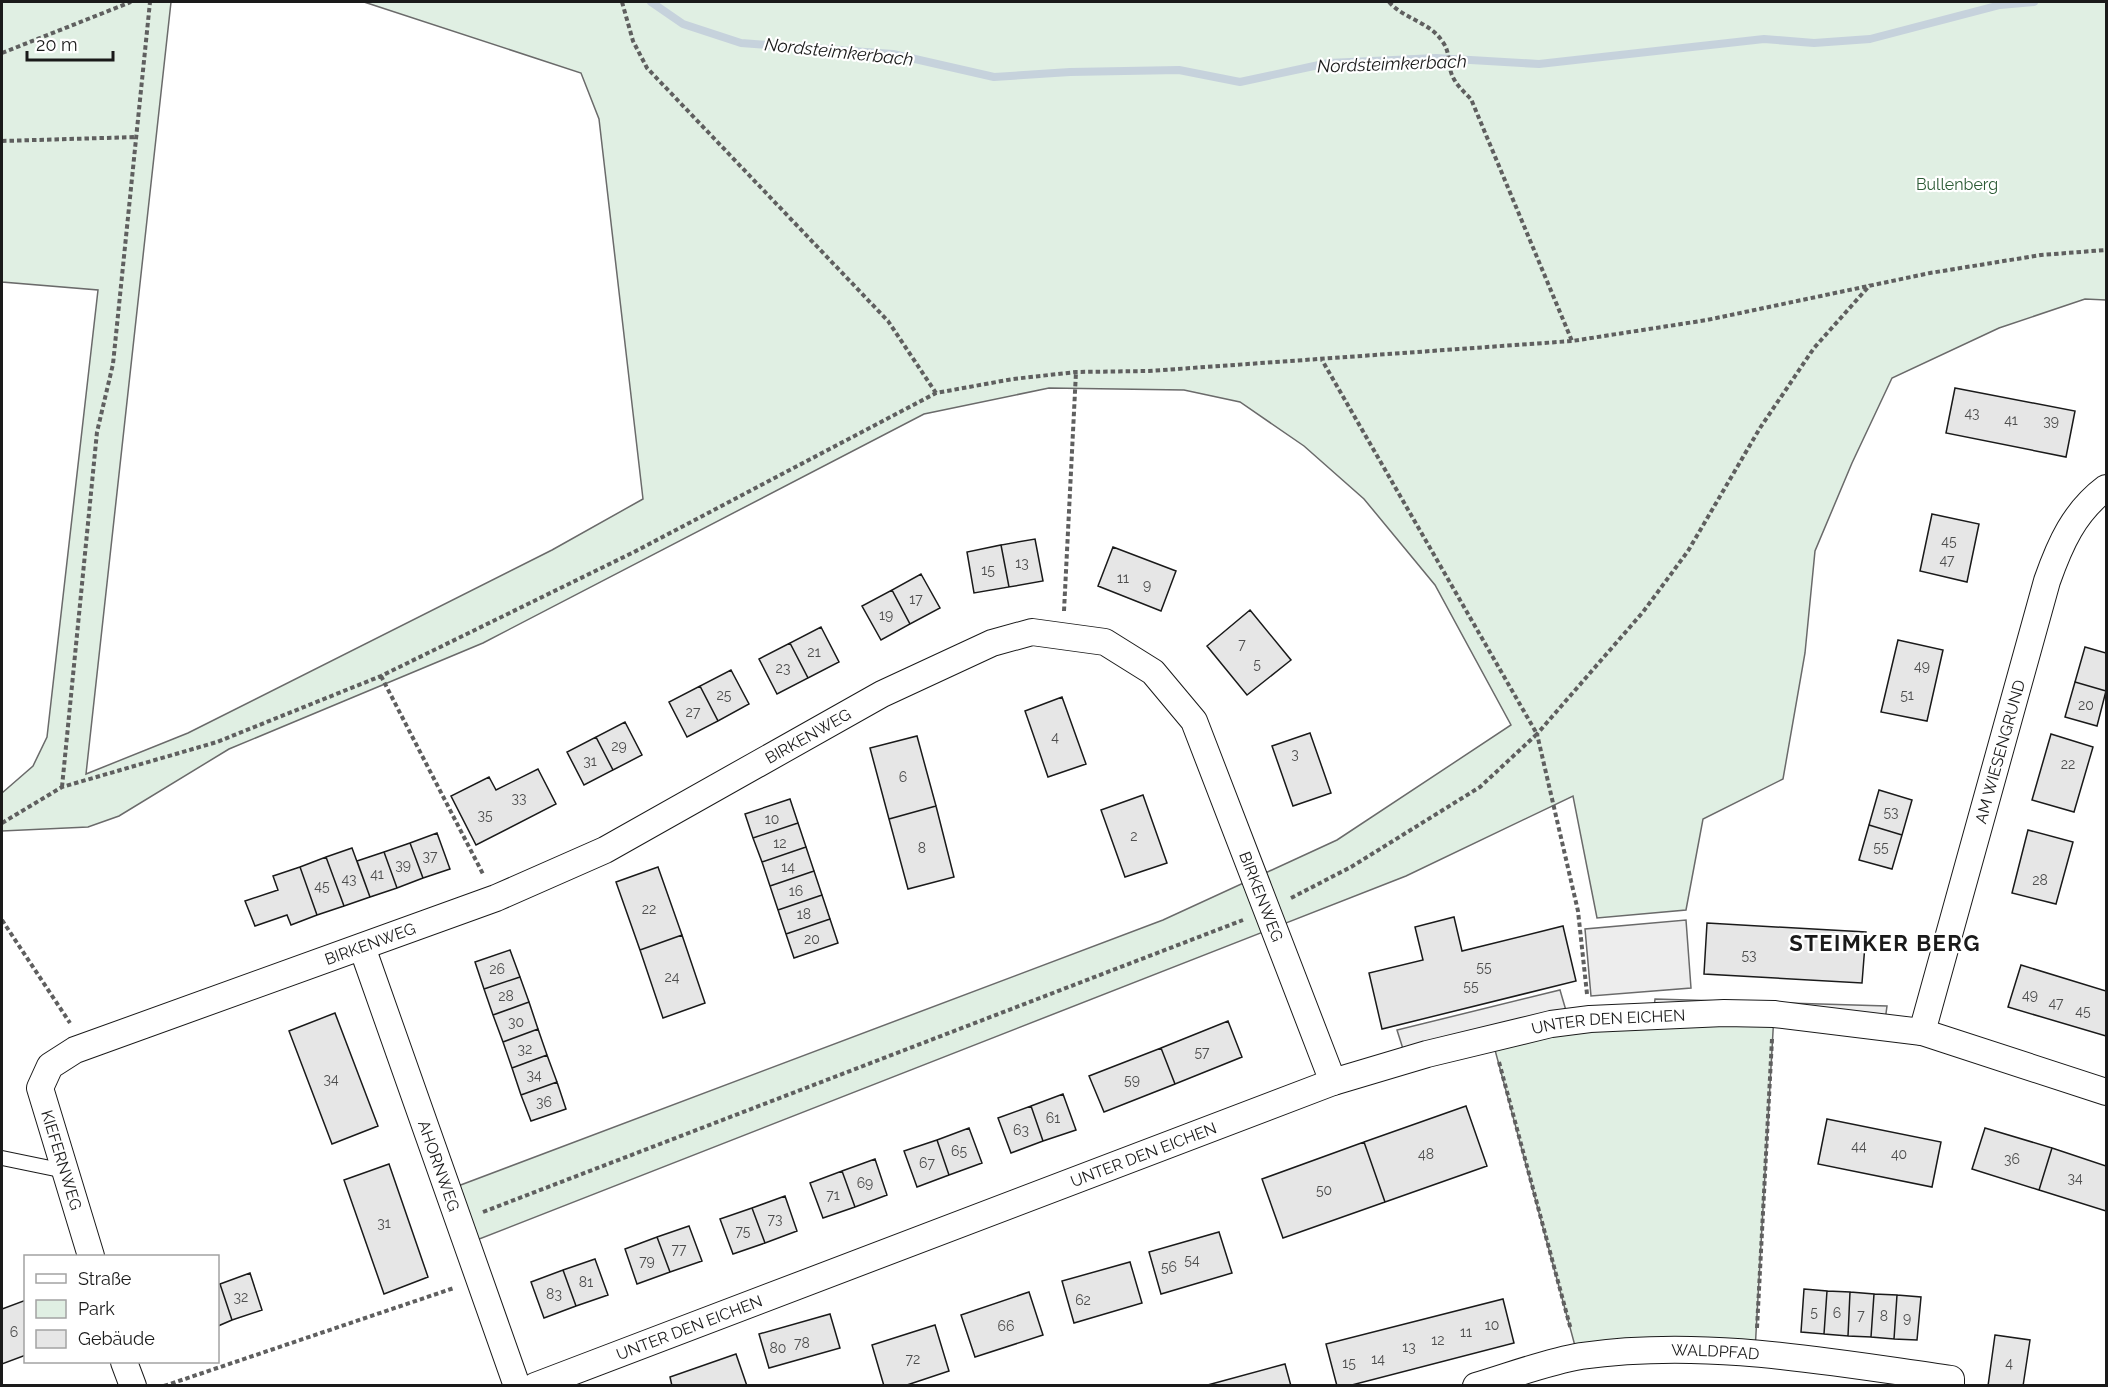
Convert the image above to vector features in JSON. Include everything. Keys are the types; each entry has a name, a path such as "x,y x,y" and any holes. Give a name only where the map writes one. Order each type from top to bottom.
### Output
{"street":[{"name":"AM WIESENGRUND","path":"1922,1032 2047,581 2062,539 2079,513 2106,488"},
{"name":"BIRKENWEG","path":"50,1065 85,1046 496,898 605,850 882,694 982,647 1032,632 1063,634 1105,642 1153,672 1194,721 1269,910 1333,1082"},
{"name":"AHORNWEG","path":"362,947 518,1386"},
{"name":"UNTER DEN EICHEN","path":"535,1386 1333,1082 1551,1024 1590,1019 1724,1013 1774,1014 1922,1032 2106,1092"},
{"name":"KIEFERNWEG","path":"50,1065 40,1088 90,1255"},
{"name":"WALDPFAD","path":"1476,1386 1578,1357 1638,1349 1755,1351 1951,1379 1951,1386"},
{"path":"124,1363 133,1386"}],"lane":[{"path":"2,1158 65,1171"}],"path":[{"path":"2,53 131,2"},
{"path":"62,787 97,432 113,364 150,2"},
{"path":"622,2 633,41 647,68 888,321 936,393"},
{"path":"1389,2 1407,16 1430,27 1448,52 1450,69 1456,83 1471,99 1572,341"},
{"path":"2,141 137,137"},
{"path":"2,823 62,787 217,742 381,676 634,552 936,393 1014,379 1076,372 1149,371 1572,341 1707,320 1870,284 2040,255 2106,250"},
{"path":"461,1221 1269,910 1352,867 1479,787 1537,734 1642,612 1688,551 1772,410 1814,348 1870,284"},
{"path":"1322,360 1537,734 1578,911 1590,1019"},
{"path":"1063,634 1076,372"},
{"path":"381,676 496,898"},
{"path":"2,920 85,1046"},
{"path":"1755,1351 1774,1014"},
{"path":"1492,1038 1578,1357"},
{"path":"164,1386 480,1280"}],"green space":[{"name":"Bullenberg","path":"2,2 171,2 86,774 188,733 552,550 643,499 599,119 581,73 364,2 2106,2 2106,300 2085,299 1999,328 1892,378 1852,463 1815,551 1805,653 1783,779 1703,819 1686,910 1597,918 1573,796 1406,876 469,1243 450,1189 1163,920 1337,840 1511,725 1435,585 1364,499 1304,446 1240,402 1184,390 1049,388 924,414 483,643 229,749 119,816 88,827 2,831 2,793 33,766 47,737 98,290 2,282"},
{"path":"1774,1014 1755,1351 1578,1357 1492,1039"}],"shaded area":[{"path":"1686,920 1691,988 1591,996 1585,929"},
{"path":"1560,990 1567,1014 1404,1052 1397,1030"},
{"path":"1655,999 1887,1006 1885,1021 1654,1008"}],"building":[{"path":"1955,388 2075,411 2066,457 1946,433"},
{"path":"1932,514 1979,524 1967,582 1920,571"},
{"path":"1035,539 1043,581 1009,587 1001,545"},
{"path":"1001,545 1009,587 974,593 967,552"},
{"path":"1113,547 1176,571 1161,611 1098,586"},
{"path":"921,574 940,608 910,624 892,590"},
{"path":"892,590 910,624 881,640 862,606"},
{"path":"1250,610 1291,660 1247,695 1207,646"},
{"path":"821,627 839,662 808,678 790,643"},
{"path":"1898,640 1943,650 1927,721 1881,712"},
{"path":"790,643 808,678 777,694 759,659"},
{"path":"2085,647 2106,653 2106,691 2075,682"},
{"path":"731,670 749,704 718,721 700,686"},
{"path":"2075,682 2106,691 2097,726 2065,717"},
{"path":"700,686 718,721 687,737 669,702"},
{"path":"1062,697 1086,764 1048,777 1025,711"},
{"path":"625,722 642,755 613,770 596,737"},
{"path":"1310,733 1331,793 1293,806 1272,746"},
{"path":"2051,734 2093,747 2074,812 2032,800"},
{"path":"917,736 936,806 889,819 870,748"},
{"path":"596,737 613,770 584,785 567,752"},
{"path":"538,769 556,804 476,845 451,796 489,777 496,790"},
{"path":"1879,790 1912,800 1902,835 1869,825"},
{"path":"1143,795 1167,863 1125,877 1101,810"},
{"path":"790,799 798,823 753,838 745,814"},
{"path":"936,806 954,877 908,889 889,819"},
{"path":"798,823 806,847 762,862 753,838"},
{"path":"1869,825 1902,835 1892,869 1859,860"},
{"path":"2028,830 2073,842 2056,904 2012,893"},
{"path":"437,833 450,869 423,878 410,843"},
{"path":"410,843 423,878 397,888 384,852"},
{"path":"806,847 814,871 770,886 762,862"},
{"path":"352,848 370,897 344,906 326,857"},
{"path":"384,852 397,888 370,897 357,861"},
{"path":"326,857 344,906 317,915 300,867"},
{"path":"300,867 317,915 291,925 287,915 255,926 245,901 278,890 273,876"},
{"path":"658,867 682,935 640,950 616,882"},
{"path":"814,871 822,895 778,910 770,886"},
{"path":"822,895 830,919 786,934 778,910"},
{"path":"1454,917 1462,951 1563,926 1576,981 1382,1029 1369,973 1423,960 1415,927"},
{"path":"830,919 838,943 794,958 786,934"},
{"path":"1707,923 1866,932 1862,983 1704,974"},
{"path":"682,935 705,1003 663,1018 640,950"},
{"path":"510,950 520,977 484,989 475,962"},
{"path":"2021,965 2106,991 2106,1036 2008,1007"},
{"path":"520,977 529,1002 493,1015 484,989"},
{"path":"529,1002 538,1029 503,1042 493,1015"},
{"path":"335,1013 378,1126 332,1144 289,1031"},
{"path":"1228,1021 1242,1057 1175,1084 1161,1048"},
{"path":"538,1029 547,1055 512,1068 503,1042"},
{"path":"1161,1048 1175,1084 1104,1112 1089,1076"},
{"path":"547,1055 557,1082 521,1095 512,1068"},
{"path":"557,1082 566,1109 531,1121 521,1095"},
{"path":"1063,1094 1076,1130 1043,1141 1031,1106"},
{"path":"1031,1106 1043,1141 1011,1153 998,1118"},
{"path":"1466,1106 1487,1166 1385,1202 1364,1142"},
{"path":"1827,1119 1941,1142 1932,1187 1818,1164"},
{"path":"969,1128 982,1163 949,1175 937,1140"},
{"path":"1985,1128 2052,1148 2039,1190 1972,1169"},
{"path":"937,1140 949,1175 917,1187 904,1151"},
{"path":"1364,1142 1385,1202 1283,1238 1262,1179"},
{"path":"2052,1148 2106,1166 2106,1211 2039,1190"},
{"path":"875,1159 887,1195 855,1207 842,1171"},
{"path":"389,1164 428,1277 384,1294 344,1180"},
{"path":"842,1171 855,1207 823,1218 810,1183"},
{"path":"785,1196 797,1231 765,1243 752,1208"},
{"path":"752,1208 765,1243 733,1254 720,1219"},
{"path":"689,1226 702,1261 670,1272 657,1237"},
{"path":"1219,1232 1232,1273 1161,1294 1149,1252"},
{"path":"657,1237 670,1272 637,1284 625,1249"},
{"path":"595,1259 608,1295 576,1306 563,1270"},
{"path":"1130,1262 1142,1303 1074,1323 1062,1281"},
{"path":"563,1270 576,1306 544,1318 531,1282"},
{"path":"250,1273 262,1310 232,1320 220,1284"},
{"path":"219,1284 220,1284 232,1320 219,1326"},
{"path":"1804,1289 1827,1291 1824,1334 1801,1332"},
{"path":"1827,1291 1850,1292 1848,1336 1824,1334"},
{"path":"1029,1292 1043,1335 975,1357 961,1315"},
{"path":"1850,1292 1874,1294 1871,1337 1848,1336"},
{"path":"1874,1294 1897,1295 1894,1339 1871,1337"},
{"path":"1897,1295 1921,1297 1917,1340 1894,1339"},
{"path":"1503,1299 1514,1343 1348,1386 1337,1386 1326,1344"},
{"path":"24,1301 24,1356 2,1364 2,1309"},
{"path":"830,1314 840,1348 769,1368 759,1334"},
{"path":"935,1325 949,1371 904,1386 884,1386 872,1345"},
{"path":"1995,1335 2030,1340 2023,1386 1988,1386"},
{"path":"736,1354 747,1386 672,1386 670,1377"},
{"path":"1285,1364 1291,1386 1204,1386"}],"waterway":[{"name":"Nordsteimkerbach","path":"651,2 683,24 741,43 893,54 994,77 1070,72 1179,70 1240,82 1328,63 1436,58 1539,64 1764,39 1814,43 1870,39 2000,5 2034,2"}],"district":[{"name":"STEIMKER BERG","path":"1885,943"}]}
